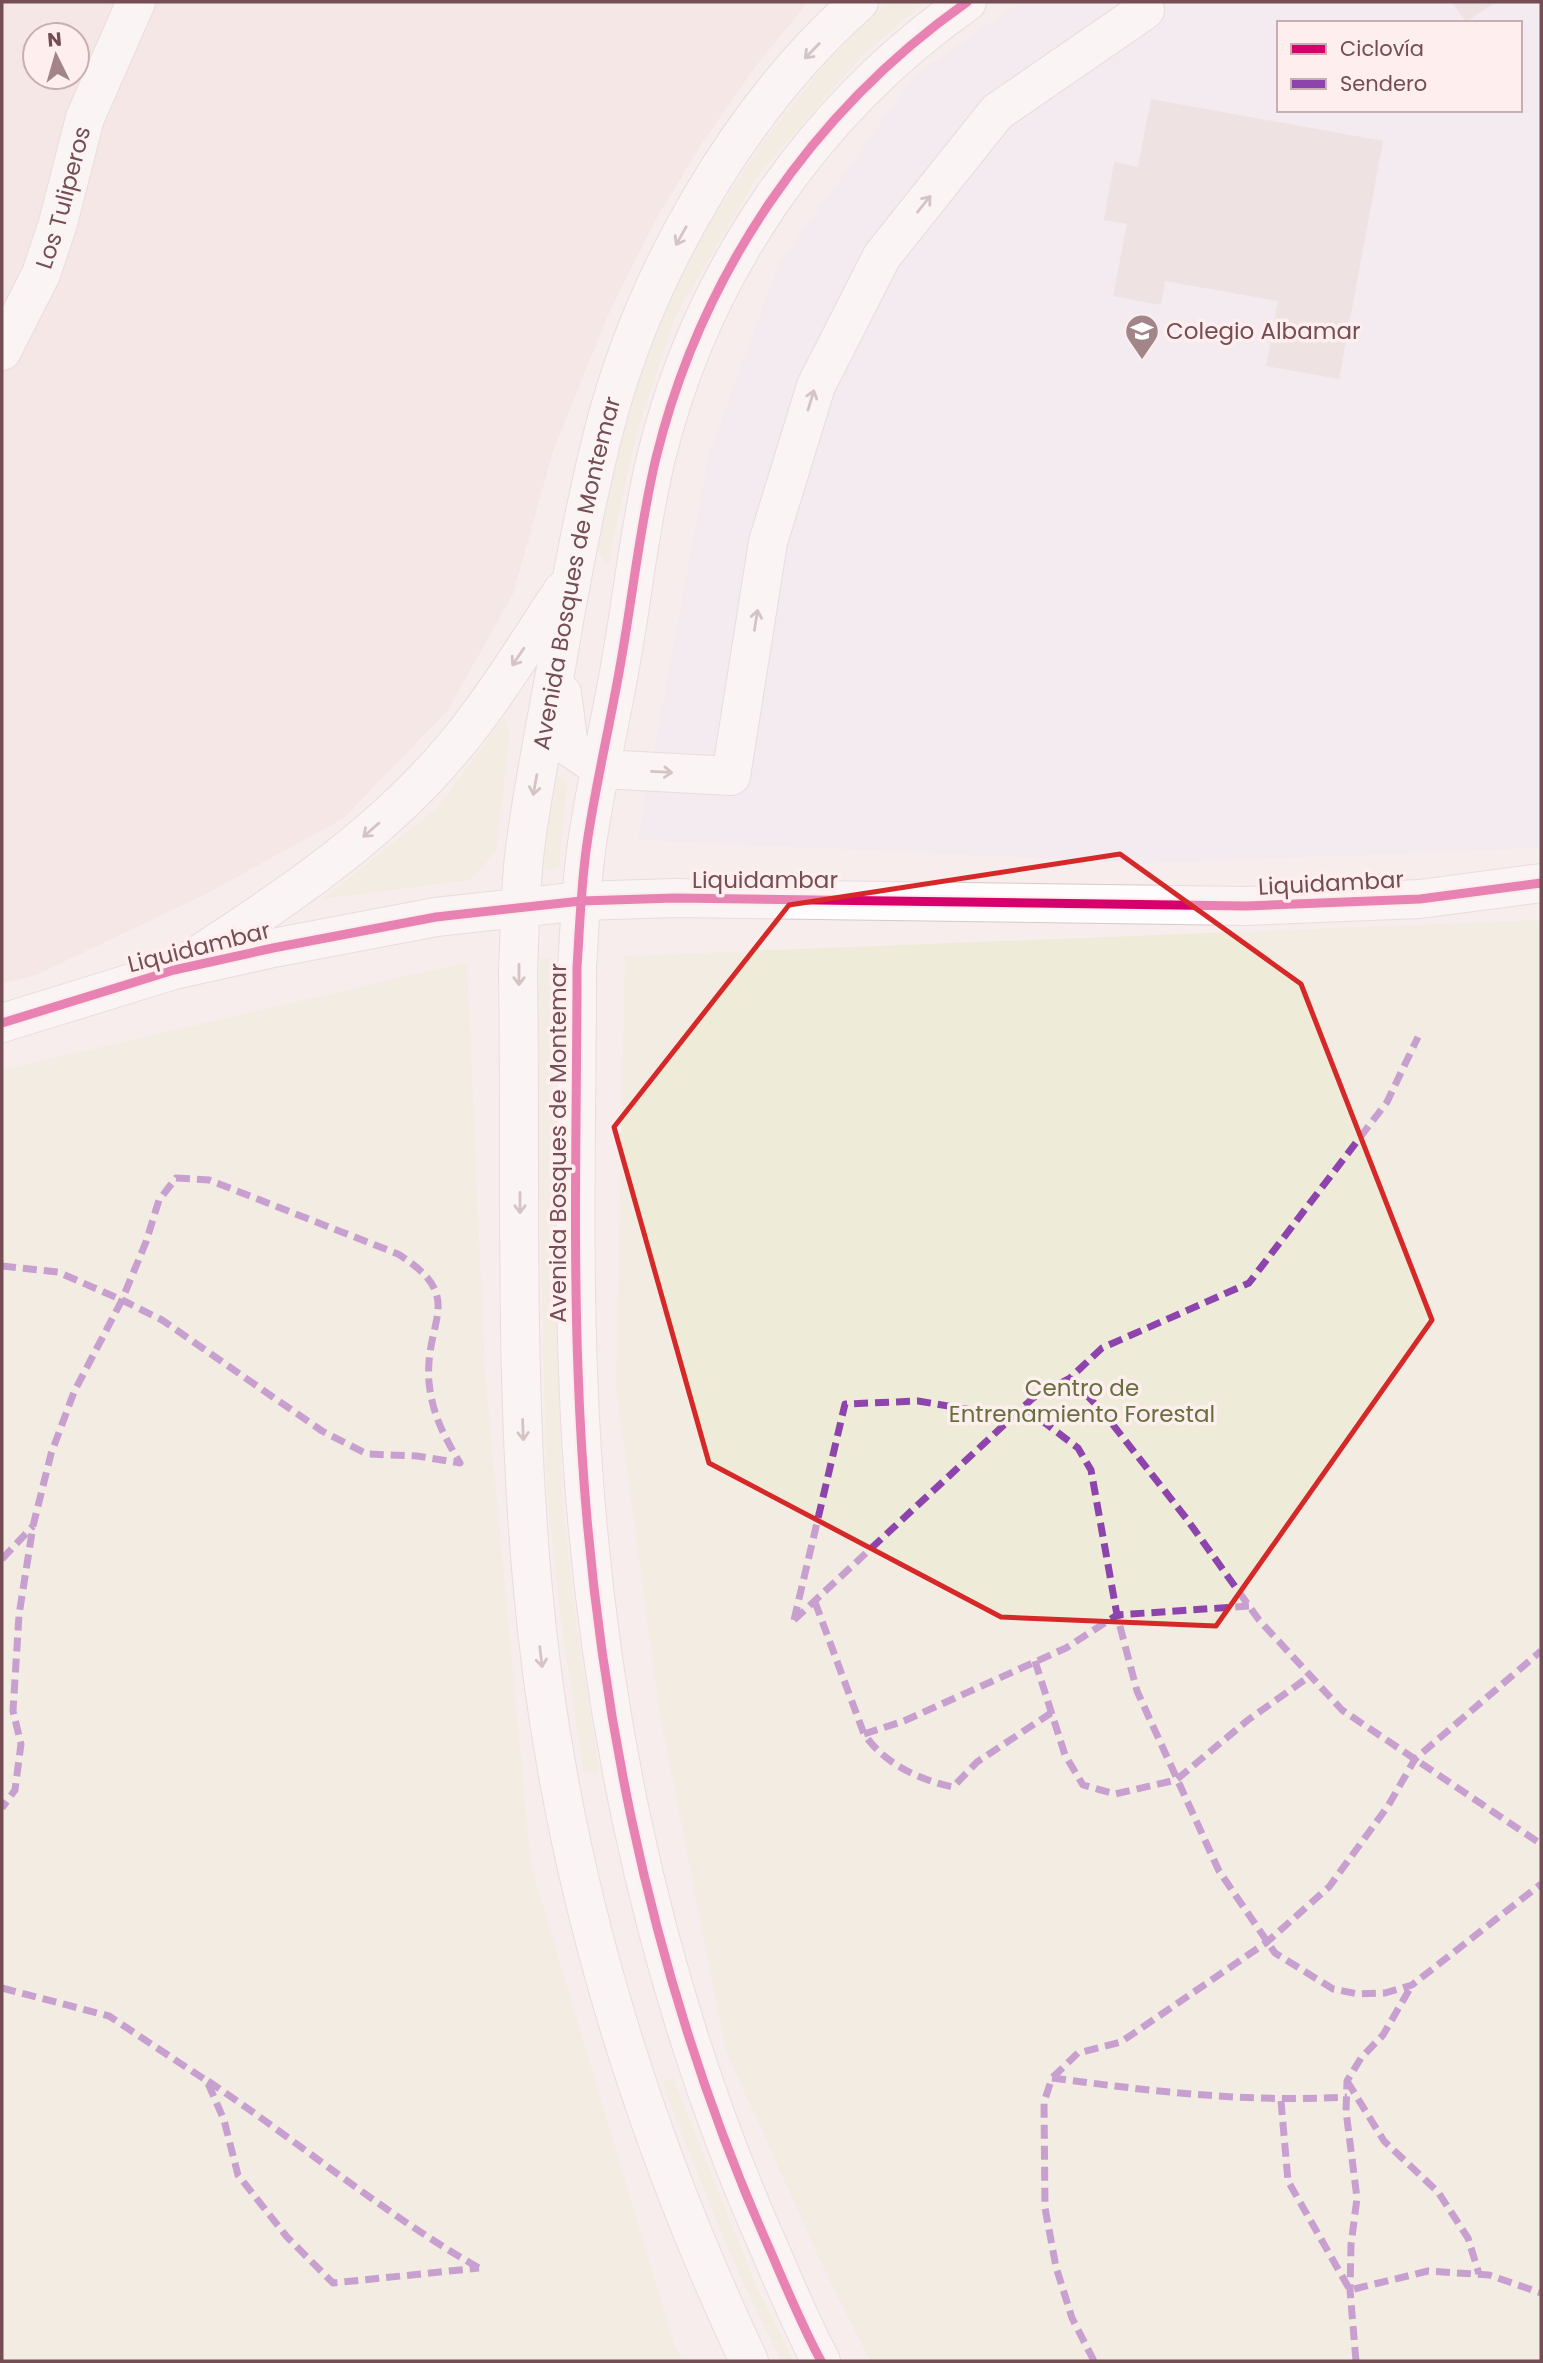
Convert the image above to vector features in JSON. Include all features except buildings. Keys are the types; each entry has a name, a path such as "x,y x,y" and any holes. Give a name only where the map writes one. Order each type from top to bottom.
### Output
{"street":[{"name":"Los Tuliperos","path":"2,351 41,274 58,223 85,118 136,2"},
{"name":"Avenida Bosques de Montemar","path":"749,2361 681,2207 640,2097 609,1996 560,1789 532,1582 524,1477 521,1373 521,907 526,836 570,580 603,432 623,367 677,243 756,118 802,61 859,2"},
{"name":"Avenida Bosques de Montemar","path":"821,2361 721,2137 697,2065 651,1907 615,1721 595,1588 578,1371 577,994 581,901 588,836 656,459 674,396 696,335 724,276 757,220 829,124 871,80 967,2"},
{"path":"558,656 569,747 602,769 732,776 768,542 816,386 882,256 997,112 1145,10 1141,2"},
{"name":"Liquidambar","path":"174,970 293,894 376,826 428,775 479,716 570,580"},
{"name":"Liquidambar","path":"2,1023 174,970 273,947 422,919 581,901 689,898 1246,906 1420,899 1541,883"}],"highlighted area":[{"path":"1120,854 1301,984 1432,1320 1216,1626 1001,1617 709,1463 614,1127 789,905"}],"shaded area":[{"path":"2,2 808,2 756,66 702,143 654,223 612,306 554,448 513,594 448,710 344,818 206,894 36,975 2,984"},
{"name":"Colegio Albamar","path":"1021,2 1541,2 1541,848 1152,863 638,840 709,455 778,266 915,75"}],"green space":[{"path":"886,2 925,2 861,57 759,174 675,317 637,432 607,567 595,543 620,428 657,315 694,246 765,139 828,61"},
{"path":"504,717 510,734 496,851 470,880 322,899 437,808"},
{"path":"553,773 567,783 559,867 548,871 542,864"},
{"name":"Centro de Entrenamiento Forestal","path":"1541,920 1541,2361 870,2361 830,2282 726,2051 660,1715 616,1387 625,956"},
{"path":"542,958 550,958 555,963 553,1151 562,1493 576,1621 599,1769 596,1773 583,1771 561,1620 547,1494 538,1155 538,963"},
{"path":"467,962 485,1372 531,1866 675,2347 683,2361 2,2361 2,1070"},
{"path":"673,2078 757,2288 794,2361 781,2361 703,2188 662,2082"}],"marked path":[{"path":"794,1620 1033,1398 1070,1378 1102,1348 1249,1283 1387,1102 1418,1037"},
{"path":"176,1178 209,1180 398,1254 419,1270 432,1284 437,1297 438,1311 429,1360 433,1404 460,1463 417,1456 367,1454 322,1431 162,1320 122,1300 146,1242 159,1200 176,1178"},
{"path":"2,1266 58,1272 122,1300 74,1392 51,1454 33,1526 19,1615 13,1711 21,1744 15,1790 2,1808"},
{"path":"1070,1378 1103,1412 1186,1518 1259,1620 1342,1710 1541,1844"},
{"path":"794,1620 845,1404 918,1401 1014,1417"},
{"path":"1024,1407 1078,1448 1091,1470 1117,1615 1137,1691 1219,1871 1275,1953 1333,1989 1358,1994 1385,1993 1412,1985 1541,1884"},
{"path":"2,1559 33,1526"},
{"path":"815,1602 864,1734 882,1754 915,1775 953,1787 977,1762 1051,1713"},
{"path":"864,1734 904,1721 1066,1648 1117,1615 1249,1606"},
{"path":"1094,2361 1072,2318 1056,2267 1045,2208 1044,2102 1052,2078 1078,2053 1121,2042 1267,1942 1329,1887 1388,1806 1415,1759 1541,1651"},
{"path":"1035,1661 1065,1755 1083,1785 1115,1794 1176,1780 1248,1720 1310,1676"},
{"path":"1356,2361 1350,2290 1351,2245 1357,2198 1346,2111 1347,2081 1361,2058 1383,2035 1412,1985"},
{"path":"2,1988 109,2016 207,2081 224,2120 238,2175 287,2237 333,2283 479,2268"},
{"path":"1052,2078 1236,2097 1347,2097"},
{"path":"208,2081 409,2225 479,2268"},
{"path":"1347,2081 1384,2141 1438,2192 1468,2238 1479,2274"},
{"path":"1281,2101 1288,2181 1350,2290 1428,2271 1489,2275 1541,2293"}],"cycle path":[{"path":"821,2361 788,2292 727,2146 690,2039 658,1930 632,1820 611,1708 595,1596 584,1483 578,1370 576,1168 577,967 580,918 588,837 621,661 650,483 676,390 702,324 733,262 770,202 812,146 859,93 911,45 967,2"},
{"path":"2,1023 174,970 273,948 436,917 581,901 675,898 1246,906 1420,899 1541,883"}],"place":[{"name":"Colegio Albamar","path":"1142,361"}]}
